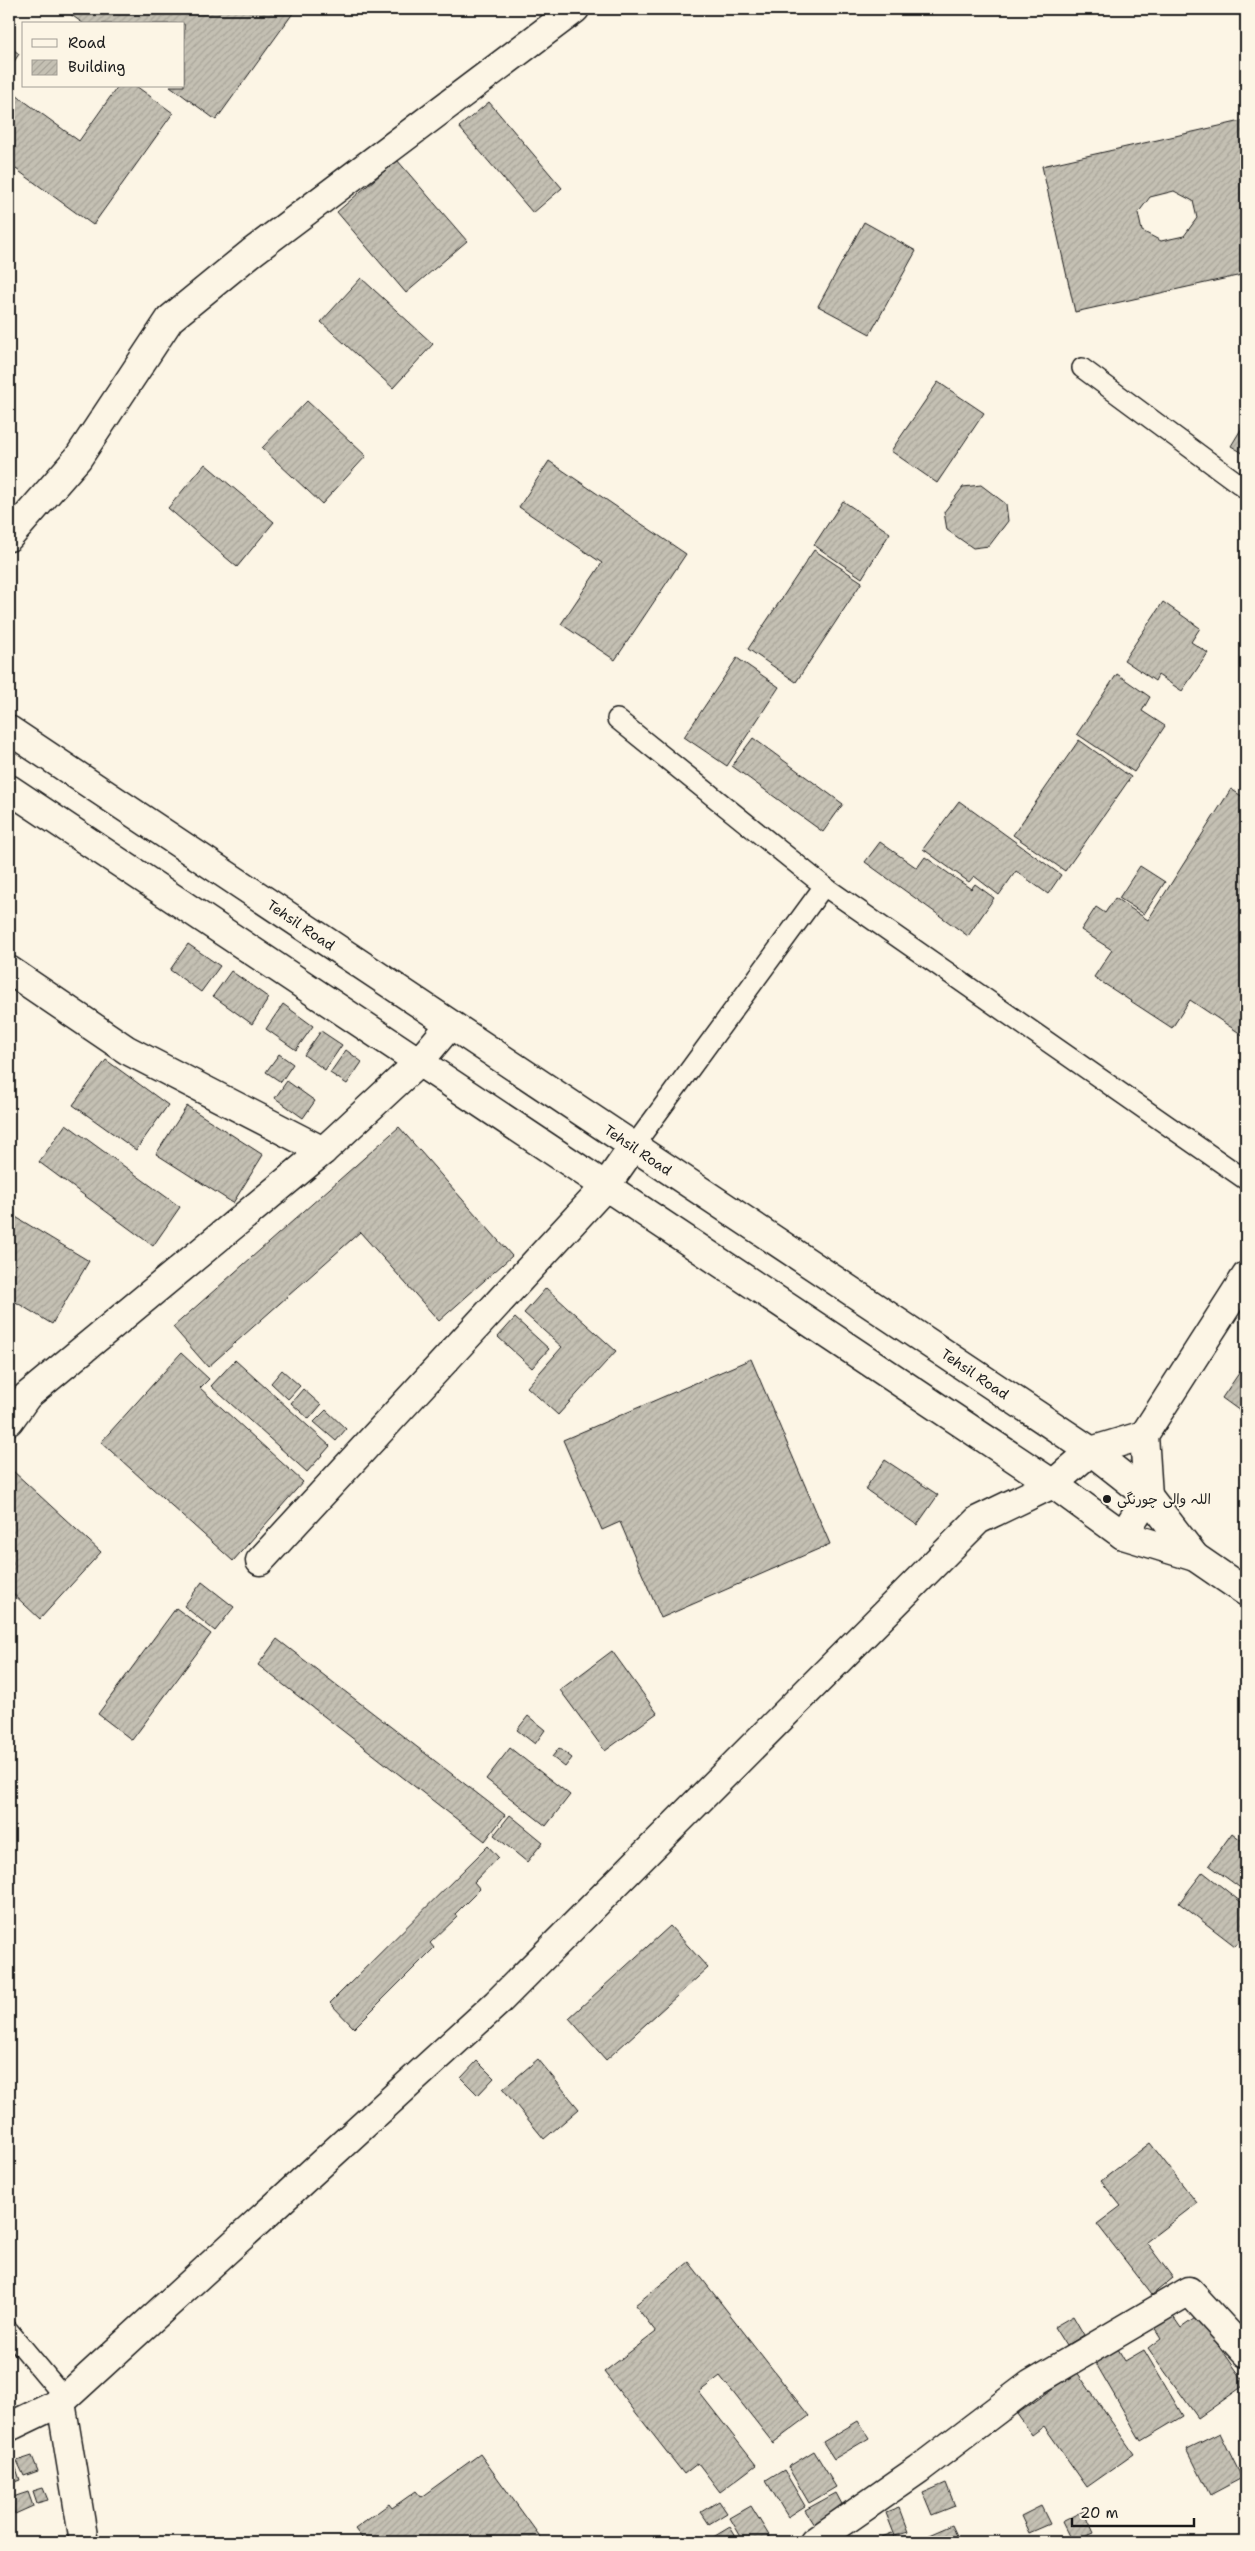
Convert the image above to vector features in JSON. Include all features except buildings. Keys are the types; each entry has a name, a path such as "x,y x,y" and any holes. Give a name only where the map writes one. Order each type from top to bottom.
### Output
{"street":[{"path":"9,537 78,458 170,319 251,253 575,9"},
{"name":"Tehsil Road","path":"9,730 1091,1451 1148,1496 1194,1557 1246,1592"},
{"path":"9,789 1053,1484 1123,1535 1194,1557"},
{"path":"9,970 127,1050 323,1152"},
{"path":"9,1421 27,1396 323,1152 418,1063 450,1025"},
{"path":"260,1561 605,1187 633,1147"},
{"path":"1123,1535 1148,1496 1144,1435 1246,1276"},
{"path":"9,2427 63,2400 497,2003 978,1520 1053,1484 1091,1451 1144,1435"},
{"path":"814,2542 919,2469 1031,2384 1189,2291 1246,2353"},
{"path":"63,2400 84,2542"}],"lane":[{"path":"1082,368 1246,489"},
{"path":"617,719 824,886 1246,1180"},
{"path":"633,1147 824,886"},
{"path":"9,2331 63,2400"}],"place":[{"name":"اللہ والی چورنگی","path":"1107,1499"}]}
